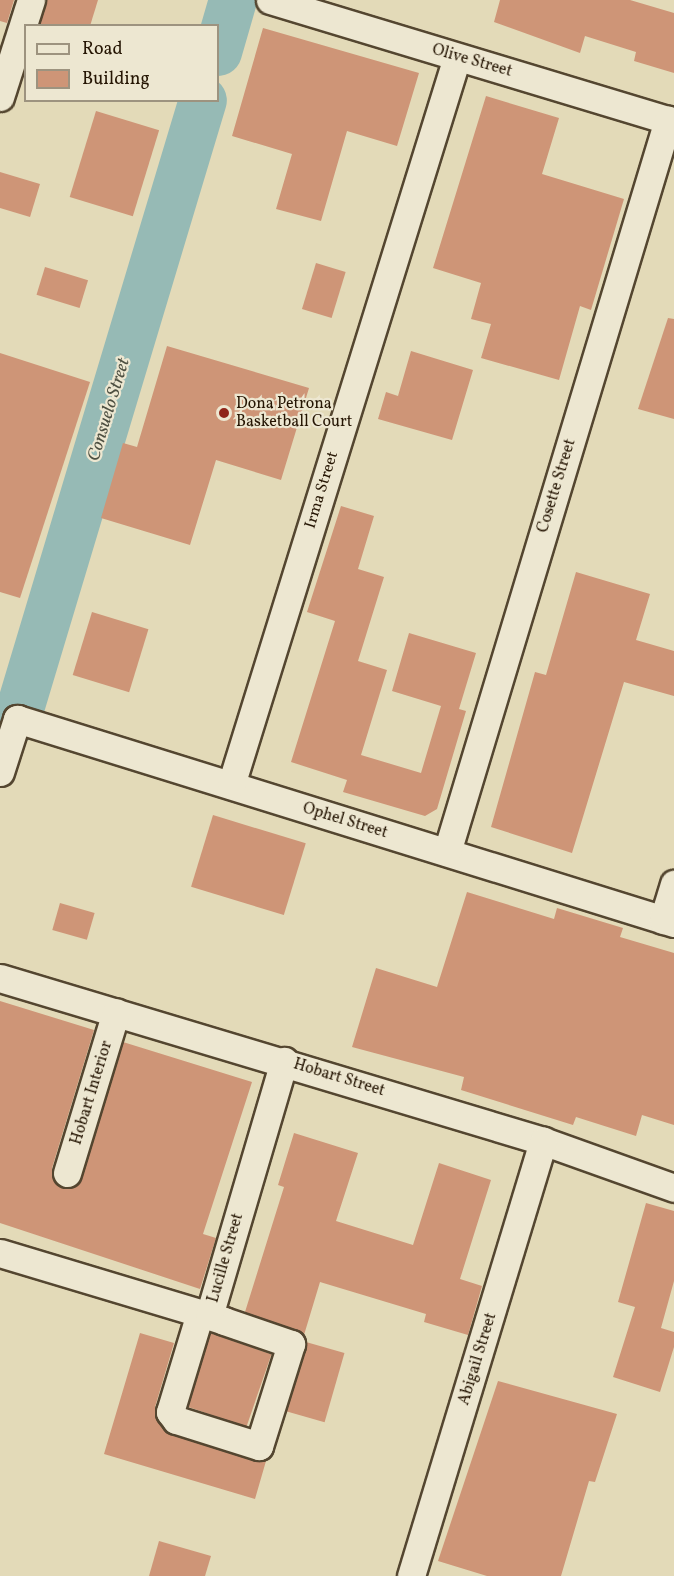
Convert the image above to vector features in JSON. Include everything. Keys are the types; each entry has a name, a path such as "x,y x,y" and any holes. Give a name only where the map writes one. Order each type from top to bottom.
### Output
{"street":[{"path":"0,97 31,0"},
{"name":"Olive Street","path":"270,0 671,121"},
{"name":"Irma Street","path":"231,785 457,57"},
{"name":"Cosette Street","path":"447,852 671,121"},
{"name":"Ophel Street","path":"0,772 17,719 669,921"},
{"path":"669,921 674,884"},
{"name":"Hobart Street","path":"0,978 284,1061 543,1141 674,1188"},
{"name":"Hobart Interior","path":"68,1173 116,1012"},
{"name":"Lucille Street","path":"0,1253 204,1314 284,1061"},
{"name":"Abigail Street","path":"411,1576 543,1141"},
{"path":"204,1314 291,1344 259,1446 176,1420 170,1412 204,1314"}],"building":[{"path":"0,0 14,0 7,23 0,21"},
{"path":"46,0 98,0 91,24 40,24"},
{"path":"500,0 630,0 674,13 674,73 634,61 636,52 585,36 580,53 494,22"},
{"path":"263,28 419,73 397,146 347,131 321,221 276,209 292,154 232,136"},
{"path":"486,96 559,118 542,174 624,199 591,310 580,306 559,380 481,358 491,324 471,319 481,283 433,268"},
{"path":"96,111 159,130 133,216 70,197"},
{"path":"0,172 40,184 30,217 0,208"},
{"path":"316,263 346,272 332,318 302,309"},
{"path":"45,267 88,280 80,308 37,295"},
{"path":"668,318 674,319 674,419 638,409"},
{"name":"Dona Petrona Basketball Court","path":"167,346 309,388 281,480 216,460 190,545 101,518 123,443 137,447"},
{"path":"411,351 473,370 452,440 378,419 386,392 398,396"},
{"path":"0,353 90,382 20,598 0,592"},
{"path":"341,506 374,516 358,569 384,577 358,661 387,670 361,755 421,773 441,706 392,691 409,633 476,653 459,709 466,711 437,809 425,816 343,792 347,780 291,762 335,621 307,612"},
{"path":"576,572 650,594 636,640 674,651 674,696 624,682 572,853 491,827 535,672 546,675"},
{"path":"92,612 148,629 129,692 73,675"},
{"path":"213,815 306,843 284,915 191,887"},
{"path":"467,892 554,919 557,908 623,928 620,937 674,953 674,1125 642,1115 636,1136 576,1117 573,1125 461,1090 464,1077 352,1047 376,968 437,987"},
{"path":"60,903 95,913 87,940 52,930"},
{"path":"0,1001 94,1030 52,1168 62,1188 71,1188 82,1178 123,1042 252,1082 203,1234 216,1238 200,1289 0,1223"},
{"path":"294,1133 358,1153 336,1221 413,1245 439,1163 491,1180 460,1279 482,1286 468,1335 424,1322 426,1314 320,1282 304,1335 245,1312 284,1187 278,1185"},
{"path":"646,1203 674,1211 674,1281 661,1328 674,1332 674,1347 660,1392 613,1377 635,1307 618,1302"},
{"path":"140,1333 174,1343 155,1407 157,1421 171,1435 266,1461 255,1499 104,1454"},
{"path":"210,1333 271,1354 246,1427 185,1406"},
{"path":"306,1342 344,1353 325,1422 286,1411"},
{"path":"498,1381 617,1414 595,1482 589,1481 561,1576 487,1576 438,1561"},
{"path":"159,1541 211,1556 205,1576 149,1576"}],"waterway":[{"name":"Consuelo Street","path":"219,49 233,0"},
{"name":"Consuelo Street","path":"17,719 202,102"}],"place":[{"name":"Dona Petrona Basketball Court","path":"224,413"}]}
